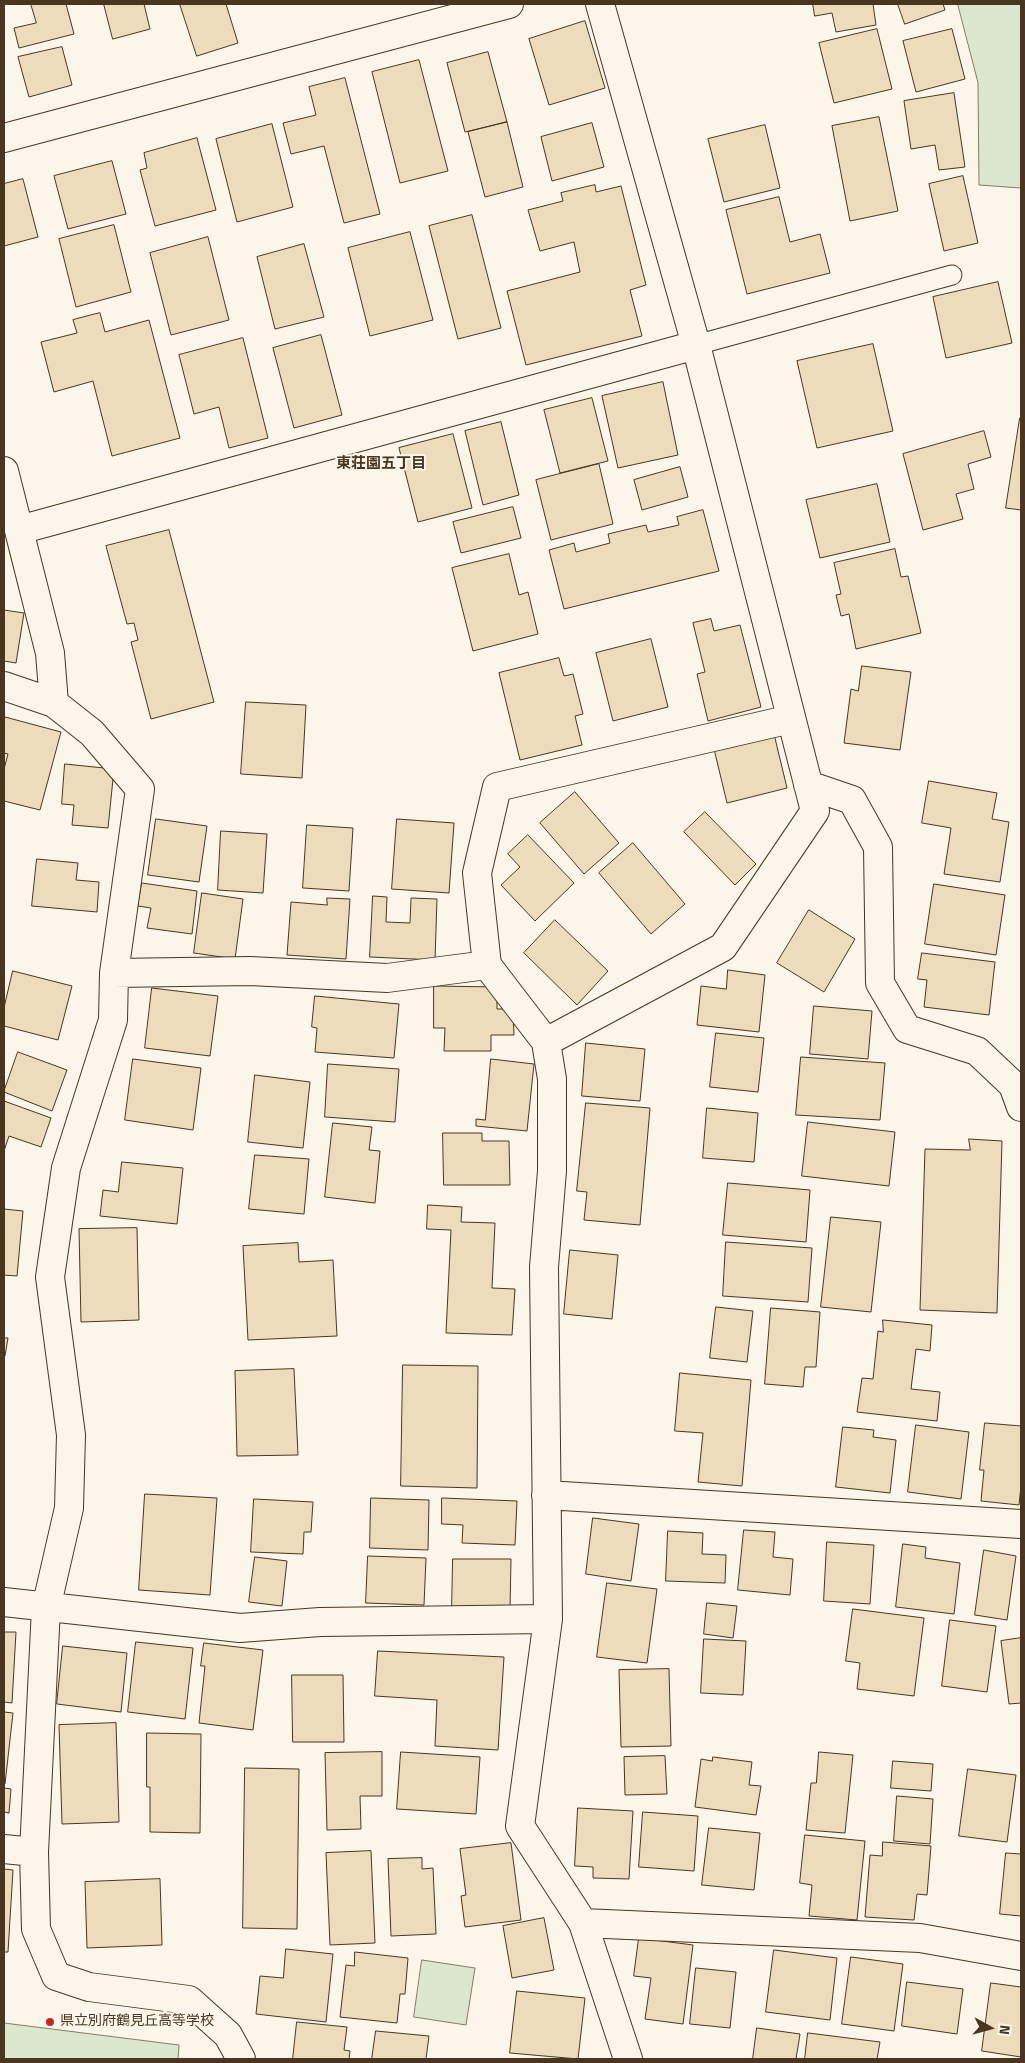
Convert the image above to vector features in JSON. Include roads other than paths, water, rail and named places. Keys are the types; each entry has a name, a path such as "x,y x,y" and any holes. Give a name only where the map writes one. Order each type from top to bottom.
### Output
{"street":[{"path":"4,138 509,4"},
{"path":"546,1042 723,947 815,811 696,345 600,4"},
{"path":"19,530 696,345"},
{"path":"4,471 50,653 54,703"},
{"path":"4,686 54,703 92,733 140,789 114,973 113,1020 66,1168 50,1277 71,1435 69,1508 46,1608 34,1852 36,1929 56,1976 89,1987 189,2000 228,2035 241,2059"},
{"path":"628,2059 583,1923 520,1826 548,1619 544,1267 552,1171 552,1079 546,1042 487,965 477,873 496,787 791,719"},
{"path":"808,786 852,800 878,847 880,983 907,1029 977,1051 1013,1085 1021,1107"},
{"path":"114,973 250,971 387,978 487,965"},
{"path":"546,1495 1021,1524"},
{"path":"4,1602 240,1628 320,1622 548,1619"},
{"path":"4,1849 34,1852"},
{"path":"583,1923 920,1938 1021,1956"}],"lane":[{"path":"696,345 952,275"}],"place":[{"name":"県立別府鶴見丘高等学校","path":"50,2022"}],"district":[{"name":"東荘園五丁目","path":"381,464"}]}
